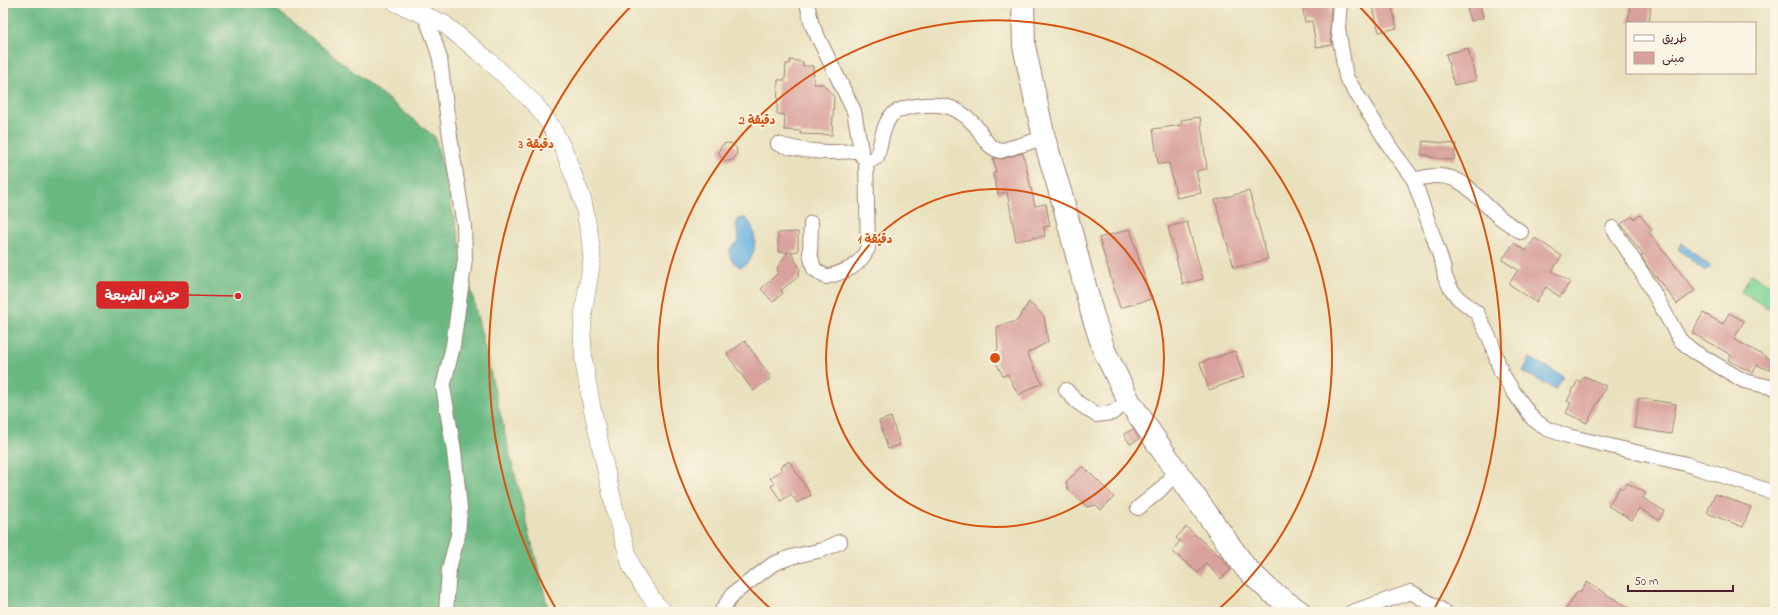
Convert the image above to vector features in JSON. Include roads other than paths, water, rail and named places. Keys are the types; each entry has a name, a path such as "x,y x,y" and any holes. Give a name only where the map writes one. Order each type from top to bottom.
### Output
{"main road":[{"path":"1023,3 1025,54 1044,138 1062,198 1085,288 1104,350 1129,401 1177,472 1246,567 1270,591 1300,612"}],"street":[{"path":"396,3 443,23 470,44 535,104 551,126 572,168 583,201 590,238 592,260 584,308 582,335 584,363 592,408 615,511 632,568 652,598 664,612"},
{"path":"807,3 812,25 854,111 864,155 868,248 862,260 848,270 826,277 814,269 810,253 811,223"},
{"path":"1340,3 1338,28 1346,77 1392,150 1414,180 1443,265 1445,277 1458,298 1477,313 1491,341 1502,372 1533,419 1547,429 1568,436 1686,464 1775,493"},
{"path":"424,14 440,59 464,226 465,259 453,346 443,387 453,443 460,508 458,535 449,570 446,612"},
{"path":"778,144 791,148 864,155 872,160 877,157 884,126 890,116 897,110 912,106 945,106 956,110 974,124 993,149 1000,151 1044,138"},
{"path":"1414,180 1428,176 1450,177 1466,185 1499,216 1521,232"},
{"path":"1613,228 1647,281 1680,340 1693,351 1744,380 1775,388"},
{"path":"1066,390 1077,402 1096,415 1112,412 1129,401"},
{"path":"1138,508 1159,491 1177,472"},
{"path":"722,612 733,594 773,564 790,557 822,550 840,542"},
{"path":"1352,612 1411,592 1445,612"}],"water":[{"path":"745,218 752,227 755,245 751,257 747,263 740,267 732,260 729,251 733,245 739,241 736,225 739,219"},
{"path":"1682,243 1710,266 1705,271 1678,249"},
{"path":"1530,358 1563,376 1556,389 1523,372"}],"place":[{"name":"حرش الضيعة","path":"238,296"}]}
